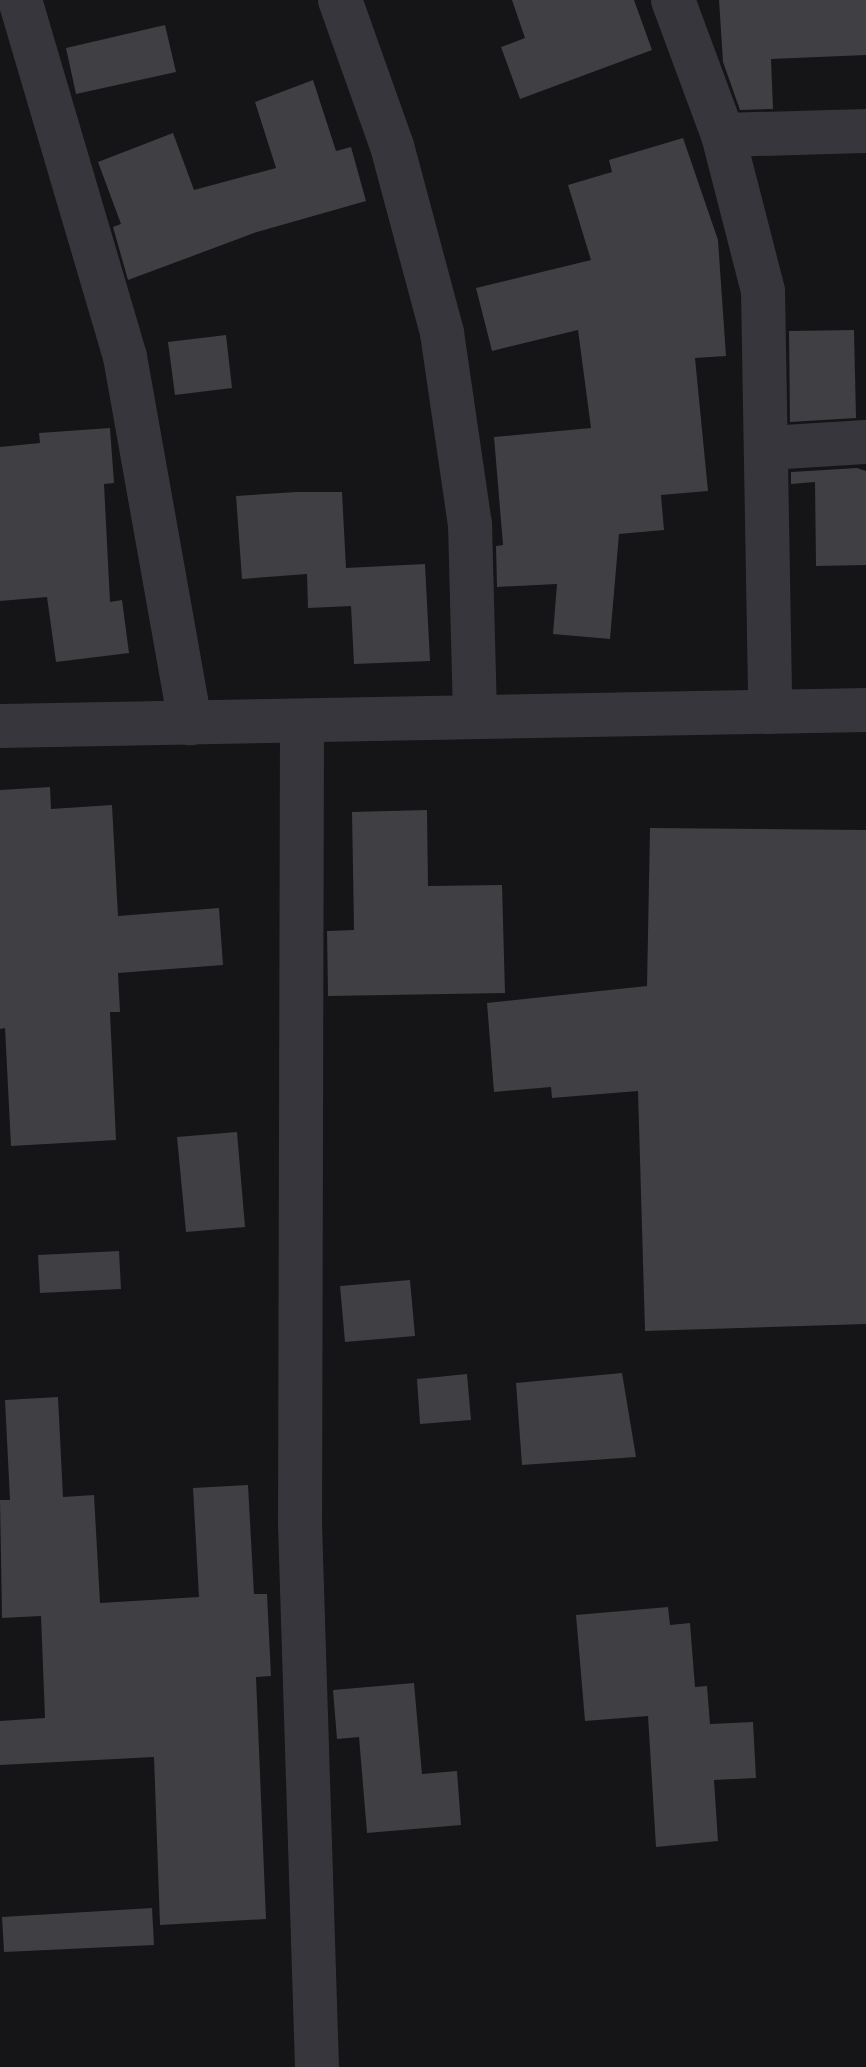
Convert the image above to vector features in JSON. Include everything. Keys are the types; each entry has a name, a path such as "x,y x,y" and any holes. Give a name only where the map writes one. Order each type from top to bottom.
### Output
{"street":[{"path":"20,0 125,357 190,723"},
{"path":"340,0 392,146 442,333 470,524 475,717"},
{"path":"673,0 723,135 763,291 770,712"},
{"path":"723,135 866,131"},
{"path":"768,448 866,442"},
{"path":"0,726 866,710"},
{"path":"302,721 300,1524 317,2067"}],"building":[{"path":"512,0 634,0 652,50 520,99 501,47 525,38"},
{"path":"719,0 866,0 866,55 771,59 773,109 740,110 723,62"},
{"path":"165,25 176,72 76,94 66,48"},
{"path":"313,80 336,151 351,147 366,201 257,232 128,280 113,227 121,224 98,162 173,133 194,190 276,168 255,102"},
{"path":"683,138 718,240 726,356 695,358 708,491 661,495 664,530 619,534 610,639 553,634 557,584 497,587 496,546 503,545 494,437 591,428 578,330 492,351 476,288 591,260 568,185 612,172 609,160"},
{"path":"854,330 856,418 790,422 789,331"},
{"path":"226,335 232,388 175,395 168,342"},
{"path":"110,428 114,483 104,484 110,602 122,600 129,653 56,662 47,597 0,601 0,447 40,443 39,433"},
{"path":"857,468 866,471 866,565 816,566 815,482 791,484 791,472"},
{"path":"342,492 346,568 425,564 430,661 354,664 351,606 308,608 307,574 242,579 236,496"},
{"path":"50,787 51,809 112,805 118,916 219,908 223,965 118,973 120,1012 110,1012 116,1140 11,1146 5,1028 0,1029 0,790"},
{"path":"427,810 428,886 502,885 505,993 328,996 327,931 354,930 352,812"},
{"path":"650,828 866,830 866,1324 645,1331 638,1091 552,1098 551,1087 494,1092 487,1003 647,986"},
{"path":"237,1132 245,1227 186,1232 177,1137"},
{"path":"119,1251 121,1289 40,1293 38,1255"},
{"path":"410,1280 415,1336 345,1342 340,1286"},
{"path":"622,1373 636,1457 522,1465 516,1383"},
{"path":"467,1374 471,1420 420,1424 417,1379"},
{"path":"58,1397 63,1497 94,1495 100,1603 199,1597 193,1488 248,1485 254,1594 267,1594 271,1676 256,1677 266,1919 160,1925 154,1757 0,1765 0,1721 45,1718 41,1616 2,1618 0,1500 10,1500 5,1400"},
{"path":"668,1607 670,1625 690,1623 695,1687 707,1686 710,1724 753,1722 756,1778 714,1780 718,1841 656,1847 648,1716 585,1721 576,1615"},
{"path":"414,1683 422,1774 457,1771 461,1825 367,1833 359,1737 337,1739 333,1690"},
{"path":"152,1908 154,1945 4,1952 2,1917"}]}
